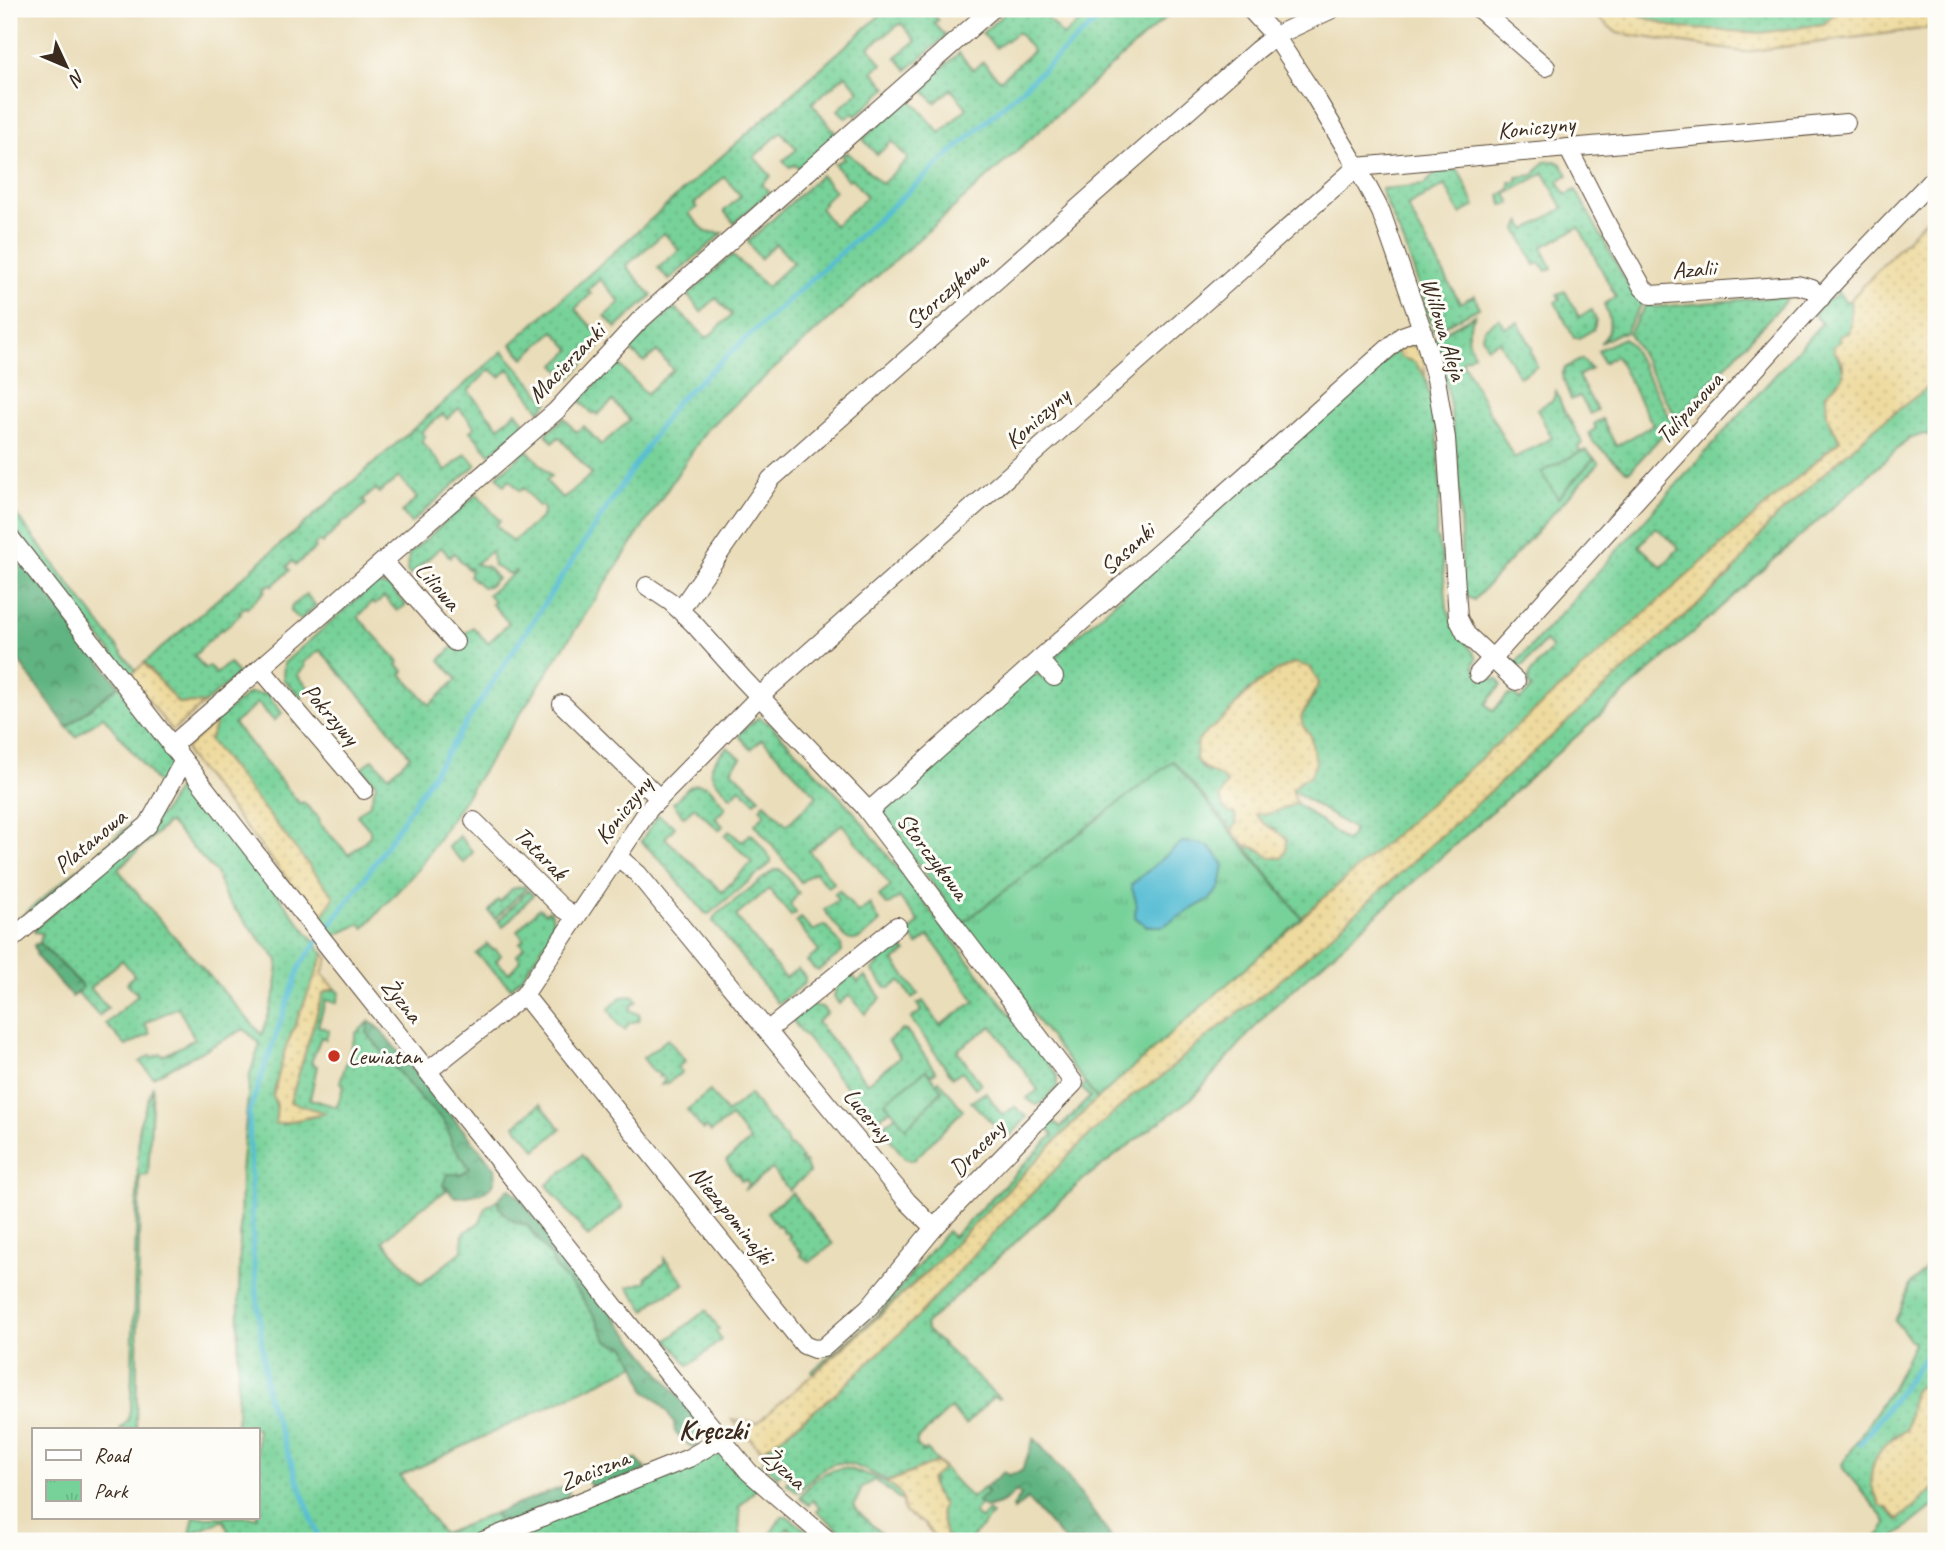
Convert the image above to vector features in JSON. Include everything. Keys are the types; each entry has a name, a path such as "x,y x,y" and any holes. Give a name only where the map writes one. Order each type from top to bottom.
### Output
{"street":[{"name":"Macierzanki","path":"171,746 556,411 639,321 992,9"},
{"name":"Willowa Aleja","path":"1250,9 1275,36 1314,95 1381,212 1422,329 1436,379 1446,438 1444,520 1458,618 1466,634 1516,681"},
{"name":"Storczykowa","path":"680,610 771,479 1110,178 1275,36 1332,9"},
{"path":"1479,9 1546,67"},
{"name":"Koniczyny","path":"428,1071 524,995 649,809 760,696 1357,167 1846,123"},
{"name":"Azalii","path":"1568,148 1615,240 1643,288 1651,295 1797,285 1812,289 1821,298"},
{"name":"Tulipanowa","path":"1478,674 1936,176"},
{"name":"Sasanki","path":"869,811 1402,336 1422,329"},
{"name":"Żyzna","path":"9,536 313,928 721,1439 749,1472 829,1541"},
{"name":"Liliowa","path":"384,562 455,642"},
{"name":"Storczykowa","path":"647,586 680,610 869,811 1074,1083"},
{"path":"1040,660 1054,677"},
{"name":"Pokrzywy","path":"261,669 364,790"},
{"path":"562,704 659,798"},
{"name":"Platanowa","path":"9,941 148,825 183,762"},
{"name":"Tatarak","path":"474,821 561,908 576,917"},
{"name":"Lucerny","path":"617,856 638,874 907,1202 934,1228"},
{"path":"767,1031 897,926"},
{"name":"Niezapominajki","path":"524,995 804,1345 814,1349 832,1342 869,1307 918,1250"},
{"name":"Draceny","path":"918,1250 934,1228 1074,1083"},
{"name":"Zaciszna","path":"483,1541 689,1458 721,1439"}],"green space":[{"path":"887,9 929,9 938,20 934,23 946,36 907,70 896,57 916,41 901,23 869,47 882,64 873,71 887,88 856,116 853,113 846,118 838,110 859,91 846,75 812,103 836,134 798,168 795,165 789,167 783,161 797,149 781,132 754,157 771,176 762,184 769,192 734,223 724,211 741,196 724,177 694,204 697,207 689,214 706,232 723,233 669,280 658,268 679,250 664,233 626,266 652,296 616,328 605,316 620,302 600,279 588,290 591,294 575,309 604,340 569,380 555,365 571,350 554,331 524,358 511,344"},
{"path":"1010,9 1026,9 1030,13 1040,9 1063,36 1094,9 1175,9 707,429 419,868 364,928 360,924 332,937 320,920 334,897 209,740 217,720 249,693 267,694 282,713 274,721 258,703 234,724 300,804 303,802 319,818 320,824 349,855 370,836 370,830 357,815 370,804 376,784 362,768 373,759 389,776 410,756 320,650 303,663 305,667 297,675 310,689 301,697 283,679 284,663 374,584 390,587 406,605 397,611 384,597 375,605 372,602 358,617 399,662 397,665 404,671 401,674 430,705 457,679 440,660 455,642 473,627 488,643 509,623 491,603 494,601 488,594 517,571 509,574 494,566 491,551 475,564 488,567 497,578 489,586 482,587 470,576 470,568 454,553 450,557 441,547 410,575 407,571 409,554 477,494 500,521 496,525 512,542 542,517 542,505 539,507 524,488 520,491 510,480 504,485 497,476 527,450 551,476 546,481 563,499 592,474 559,437 553,442 546,434 564,418 576,432 584,426 601,445 630,420 613,401 597,415 595,412 592,414 580,401 617,362 646,394 673,370 657,351 644,362 629,349 674,307 707,338 732,315 716,298 701,312 688,295 732,255 767,287 793,262 776,244 760,259 748,242 821,175 835,191 820,208 834,226 867,197 851,178 848,180 834,164 844,159 842,156 847,152 882,184 908,159 892,141 877,155 863,139 909,97 940,133 967,108 951,89 935,103 921,87 959,53 973,70 983,62 1000,80 1033,51 1018,32 996,48 982,33"},
{"path":"1630,9 1696,9 1707,13 1734,9 1840,9 1824,24 1761,33 1675,28 1643,17"},
{"path":"1555,161 1561,164 1568,175 1558,181 1566,195 1576,190 1627,283 1636,297 1643,302 1625,333 1619,333 1600,343 1610,325 1604,304 1616,297 1579,227 1542,247 1552,268 1546,271 1541,263 1535,265 1517,229 1521,221 1526,230 1563,208 1544,173 1506,194 1511,204 1502,205 1500,195 1510,189 1510,182 1518,182 1517,177 1534,175 1544,162"},
{"path":"1459,171 1475,206 1460,214 1445,185 1407,206 1460,303 1475,295 1479,308 1434,331 1405,245 1381,191 1424,185 1437,172"},
{"path":"1837,289 1845,302 1850,300 1852,327 1834,351 1841,362 1842,379 1827,405 1828,417 1840,440 1302,918 1245,845 1259,849 1270,857 1275,829 1261,823 1255,814 1272,813 1296,803 1346,841 1355,830 1292,790 1301,780 1301,717 1315,694 1249,689 1227,716 1198,740 1196,760 1203,769 1222,777 1227,783 1229,813 1234,813 1237,823 1232,830 1173,761 963,923 885,822 883,816 890,802 1030,677 1038,674 1054,676 1057,654 1397,350 1405,359 1415,362 1425,376 1436,425 1441,497 1436,535 1442,556 1447,608 1454,626 1477,658 1474,666 1482,678 1498,679 1501,685 1486,704 1493,711 1508,695 1514,695 1520,700 1532,688 1528,684 1529,675 1552,648 1545,641 1523,666 1514,668 1505,661 1505,655 1516,663 1822,323 1814,315 1826,300 1836,296","holes":["1656,527 1679,548 1662,567 1639,546"]},
{"path":"1565,291 1579,317 1592,310 1596,320 1594,329 1579,338 1574,338 1555,302 1560,299 1557,294"},
{"path":"1784,296 1787,299 1677,419 1629,333 1646,305 1658,307"},
{"path":"1475,315 1468,334 1474,354 1462,361 1514,458 1552,438 1537,409 1553,400 1556,391 1583,443 1578,447 1580,452 1542,472 1559,497 1594,458 1599,463 1474,600 1462,589 1461,526 1453,430 1435,337"},
{"path":"1499,318 1505,328 1518,322 1532,348 1531,353 1537,366 1519,377 1499,341 1487,347 1482,336 1484,329"},
{"path":"1624,338 1630,344 1673,423 1630,471 1626,471 1593,442 1589,433 1596,428 1594,424 1602,419 1616,446 1653,425 1616,356 1603,363 1598,350"},
{"path":"503,351 548,402 540,411 509,369 500,377 490,369 468,391 499,427 516,412 526,424 490,454 470,431 475,427 459,408 447,419 443,414 421,432 425,437 421,441 446,471 466,454 476,465 411,523 402,512 417,498 399,477 379,493 376,489 363,500 366,504 345,520 322,544 319,541 314,546 316,548 296,565 292,561 287,567 290,570 272,586 269,584 265,591 194,656 205,669 209,666 216,674 229,663 238,674 204,704 178,703 144,663"},
{"path":"1582,359 1591,369 1578,376 1597,410 1590,414 1580,396 1571,400 1562,375 1565,368"},
{"path":"1936,381 1936,437 1924,434 1909,439 1270,1010 1193,1097 1084,1179 925,1325 927,1330 1000,1399 993,1397 965,1425 951,1408 917,1440 917,1446 923,1452 927,1450 971,1498 984,1488 988,1492 977,1501 980,1505 974,1513 981,1519 988,1511 992,1515 969,1541 947,1541 940,1510 943,1504 932,1484 937,1462 889,1481 860,1468 840,1463 822,1470 798,1492 786,1483 790,1478 782,1472 777,1477 763,1462 769,1447 835,1394 918,1316 998,1228 1082,1142 1134,1094 1160,1078 1193,1048 1289,973 1731,574 1770,523 1874,428"},
{"path":"1585,450 1594,458 1558,498 1541,472"},
{"path":"9,505 136,671 130,676 9,522"},
{"path":"9,543 119,685 67,727 9,648"},
{"path":"306,594 316,606 300,620 291,611 291,607"},
{"path":"119,685 173,760 174,769 165,789 141,819 9,932 9,927 140,816 161,787 103,716 76,737 67,727"},
{"path":"759,717 772,726 853,811 1057,1075 1057,1087 1040,1104 1035,1105 1027,1098 1038,1090 992,1026 957,1050 981,1084 975,1088 962,1071 953,1077 951,1075 911,1019 921,1011 917,1004 923,1001 940,1025 975,1001 929,936 917,945 909,932 919,922 899,897 889,905 885,904 879,896 891,886 842,824 809,851 834,883 828,887 814,872 801,882 755,824 765,814 760,808 765,803 787,825 817,796 762,739 751,749 740,737 740,733"},
{"path":"727,747 741,758 731,769 760,798 755,802 740,788 731,797 713,777 711,772 714,762"},
{"path":"1173,761 1302,918 1097,1099 963,923"},
{"path":"185,777 324,954 285,1050 273,1096 282,1125 324,1113 290,1103 323,993 335,988 340,993 337,1003 326,1000 318,1026 329,1030 326,1039 321,1037 311,1063 317,1066 310,1099 337,1107 344,1084 340,1082 356,1033 369,1022 367,1033 418,1096 443,1120 452,1144 470,1168 443,1185 446,1191 419,1209 383,1241 421,1284 462,1251 463,1233 480,1222 486,1207 498,1199 499,1207 515,1222 527,1225 551,1257 556,1269 578,1292 607,1341 626,1347 636,1365 400,1476 443,1534 495,1513 500,1528 466,1541 232,1541 224,1520 190,1534 194,1518 259,1518 259,1428 237,1428 241,1172 250,1074 260,1044 244,1029 153,1077 140,1062 151,1055 152,1058 161,1054 163,1056 195,1039 178,1007 145,1023 150,1034 126,1046 106,1024 138,995 127,983 134,975 122,960 90,988 108,1008 99,1016 78,993 82,986 40,943 42,933 34,930 163,812","holes":["169,822 216,873 226,899 278,960 276,990 262,1035 149,908 118,869"]},
{"path":"696,784 708,786 725,806 715,818 723,826 719,830 694,807 684,817 673,803 689,787"},
{"path":"658,815 675,827 665,838 722,892 752,862 725,836 729,831 742,842 750,834 753,835 771,859 771,863 709,914 705,913 641,841"},
{"path":"459,836 473,852 464,863 448,847"},
{"path":"774,870 781,870 799,893 790,904 796,913 791,916 769,889 736,916 785,978 798,969 805,977 805,983 778,1004 713,921 715,916"},
{"path":"525,886 495,919 489,911 498,900 500,902 512,889"},
{"path":"528,890 533,895 503,927 498,921"},
{"path":"839,890 858,913 870,904 880,922 859,939 846,938 824,910 838,900 834,894"},
{"path":"539,908 545,913 549,910 552,913 553,931 522,977 511,988 476,954 487,944 501,955 496,961 509,973 521,960 517,955 524,947 520,943 524,939 517,931"},
{"path":"801,918 813,931 825,925 841,945 842,952 819,970 814,969 807,961 819,951 796,922"},
{"path":"895,941 906,952 894,961 918,994 912,998 900,981 886,988 872,970 879,964 872,955 885,943"},
{"path":"40,943 83,987 72,997 37,957 34,945"},
{"path":"850,973 858,982 865,976 881,998 865,1014 850,995 839,1004 834,997 837,983"},
{"path":"634,996 637,1001 630,1010 640,1015 638,1021 629,1023 625,1030 619,1026 609,1009 621,997"},
{"path":"811,1005 822,1007 827,1013 817,1022 867,1083 900,1057 888,1041 902,1030 907,1031 936,1072 930,1075 926,1070 885,1103 891,1109 873,1121 792,1020"},
{"path":"369,1022 377,1026 495,1168 493,1183 484,1192 455,1197 443,1185 447,1174 461,1174 470,1168 452,1144 443,1120 418,1096 367,1033"},
{"path":"668,1039 685,1061 678,1067 682,1072 661,1085 665,1080 654,1072 643,1058"},
{"path":"926,1070 942,1090 906,1128 885,1102"},
{"path":"939,1080 963,1110 914,1160 905,1158 881,1128 896,1115 907,1127 942,1091 936,1083"},
{"path":"1085,1083 1097,1099 932,1267 814,1373 812,1371 878,1314 947,1231 953,1237 1053,1135 1046,1126 1050,1119 1061,1127 1090,1097 1081,1088"},
{"path":"153,1085 148,1175 140,1176 136,1428 121,1428 128,1420 131,1404 139,1126"},
{"path":"710,1091 727,1113 750,1094 769,1121 785,1136 789,1147 792,1146 802,1159 800,1160 805,1162 809,1173 789,1190 772,1169 744,1190 749,1184 745,1179 742,1181 740,1175 736,1174 726,1161 750,1141 731,1117 711,1132 706,1127 703,1130 687,1110"},
{"path":"986,1092 1002,1115 1015,1107 1027,1117 1011,1135 1004,1134 971,1102"},
{"path":"540,1104 561,1129 536,1150 515,1125"},
{"path":"582,1155 623,1207 588,1237 547,1185"},
{"path":"509,1188 701,1424 701,1438 696,1446 690,1446 675,1432 674,1423 667,1411 657,1399 646,1392 626,1347 607,1341 578,1292 556,1269 551,1257 527,1225 515,1222 499,1207 498,1199"},
{"path":"792,1193 833,1244 810,1262 800,1255 802,1253 788,1238 790,1236 784,1233 780,1225 777,1226 767,1212"},
{"path":"1936,1257 1936,1377 1914,1390 1906,1430 1892,1437 1874,1493 1897,1520 1936,1487 1936,1504 1889,1541 1872,1541 1886,1525 1884,1518 1841,1466 1895,1382 1914,1344 1895,1321 1910,1285"},
{"path":"664,1258 685,1284 656,1300 646,1311 628,1287 647,1281 646,1277 664,1264"},
{"path":"706,1310 719,1329 716,1331 721,1340 689,1366 668,1340"},
{"path":"1034,1438 1067,1476 1114,1541 1065,1541 1027,1499 1014,1510 1013,1507 1021,1495 1016,1491 1006,1501 985,1508 977,1502 988,1492 984,1488 1004,1472 1008,1475 1022,1471"},
{"path":"722,1446 759,1486 739,1507 740,1534 746,1541 494,1541"},
{"path":"636,1459 647,1470 595,1490 586,1479"},
{"path":"844,1468 884,1482 904,1497 904,1502 874,1480 862,1488 854,1505 889,1541 853,1541 817,1511 820,1507 812,1500 809,1505 800,1497 819,1477"},
{"path":"568,1485 566,1502 500,1528 495,1513"},
{"path":"782,1516 787,1516 821,1541 802,1541 788,1528 776,1541 762,1541 769,1536"}],"sand":[{"path":"1588,9 1630,9 1643,17 1676,28 1761,33 1824,24 1840,9 1936,9 1936,27 1744,52 1617,33"},
{"path":"1936,208 1936,381 1874,428 1770,523 1731,574 1289,973 1193,1048 1160,1078 1134,1094 1082,1142 998,1228 918,1316 835,1394 761,1450 732,1420 757,1423 885,1311 932,1267 1097,1099 1840,440 1827,416 1826,394 1843,377 1843,363 1834,351 1834,346 1841,341 1839,336 1849,333 1852,305 1850,300"},
{"path":"1411,344 1421,353 1425,376 1415,362 1400,357 1397,350"},
{"path":"144,663 178,703 204,704 172,731 130,676"},
{"path":"1294,663 1310,667 1319,683 1301,717 1303,726 1310,734 1316,763 1310,777 1301,780 1292,790 1296,803 1272,813 1256,814 1262,822 1287,839 1282,858 1270,857 1259,849 1245,845 1232,830 1237,823 1234,813 1229,813 1223,807 1220,797 1227,783 1204,768 1196,759 1198,740 1258,684"},
{"path":"217,720 209,740 334,897 320,920 188,756 186,748"},
{"path":"324,954 328,958 322,974 335,988 323,993 290,1102 325,1113 275,1124 277,1106 273,1096 285,1050"},
{"path":"1936,1377 1936,1487 1898,1520 1887,1507 1880,1506 1873,1488 1872,1467 1885,1445 1906,1430 1914,1390"},
{"path":"937,1462 943,1469 930,1480 934,1493 943,1505 940,1510 947,1541 938,1541 924,1524 904,1512 901,1494 886,1483"}],"water":[{"path":"1182,842 1202,844 1215,853 1224,865 1220,888 1211,898 1163,926 1146,926 1135,917 1136,901 1131,885"}],"waterway":[{"path":"320,1541 267,1396 253,1252 249,1112 301,964 365,878 676,402 1110,9"},
{"path":"1672,9 1698,14 1742,9"},
{"path":"1860,1444 1936,1343"}],"place":[{"name":"Lewiatan","path":"334,1056"}],"district":[{"name":"Kręczki","path":"713,1429"}]}
